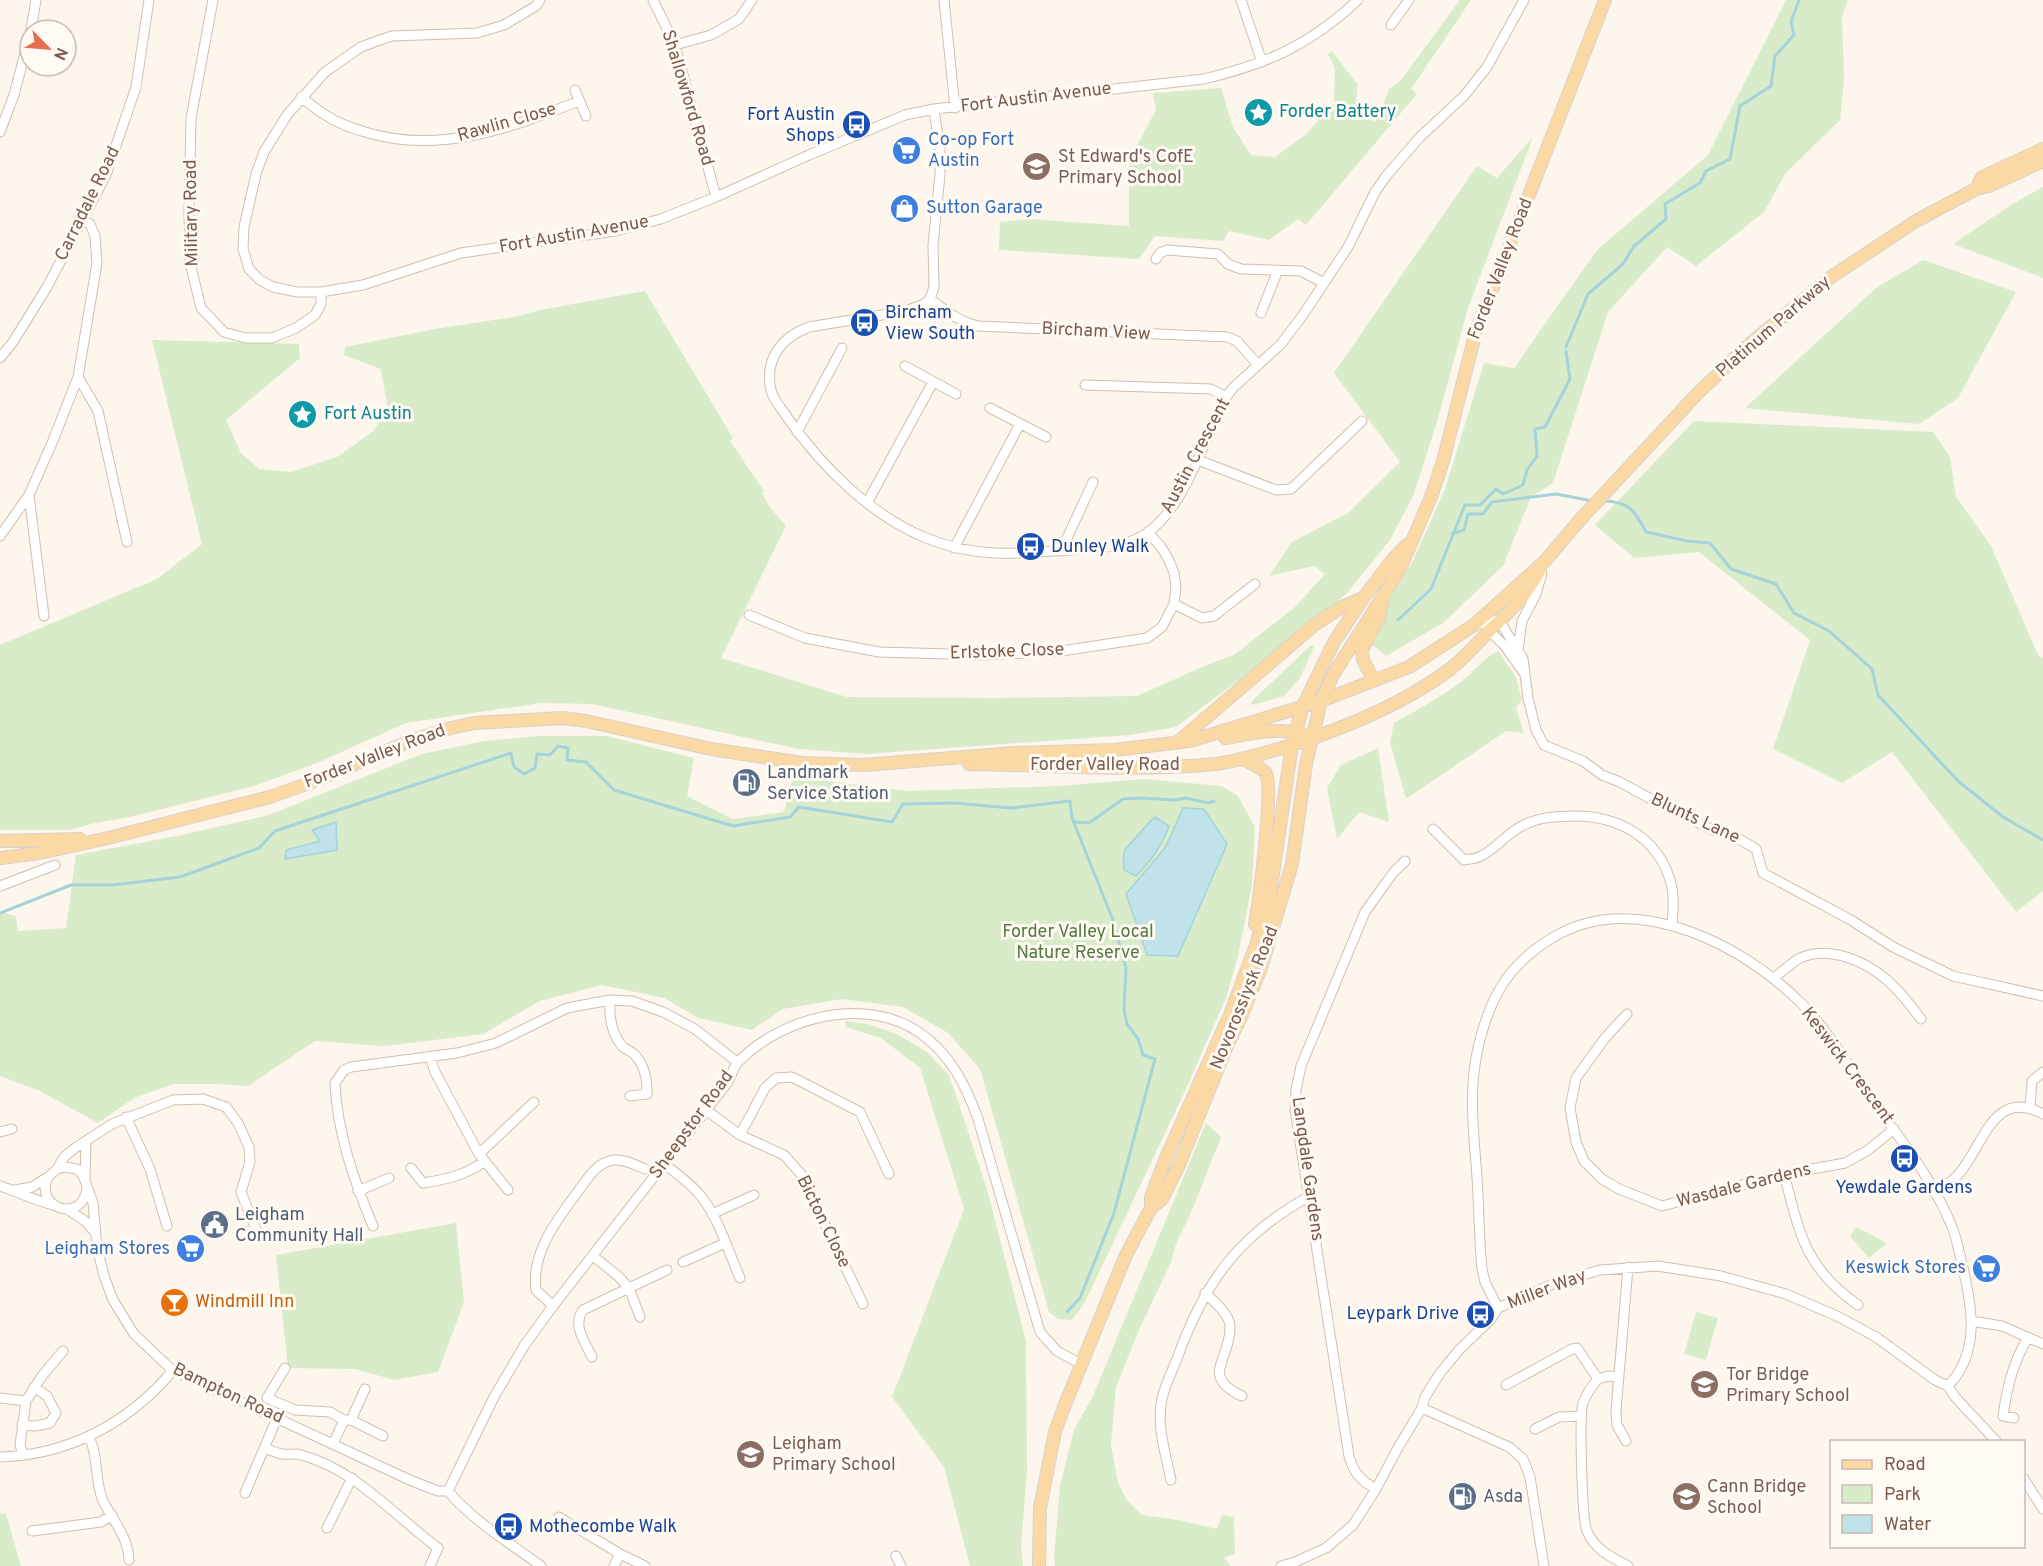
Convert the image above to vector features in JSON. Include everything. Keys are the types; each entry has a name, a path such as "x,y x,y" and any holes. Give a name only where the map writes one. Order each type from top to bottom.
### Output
{"main road":[{"name":"Forder Valley Road","path":"1322,701 1333,675 1400,569 1431,497 1443,461 1476,331 1605,0"},
{"name":"Platinum Parkway","path":"1311,740 1389,706 1448,670 1527,592 1558,544 1697,394 1751,343 1831,277 1916,221 1976,189 1982,177 2043,149"},
{"path":"1976,189 1989,186 2043,161"},
{"name":"Forder Valley Road","path":"1364,597 1394,558 1411,541"},
{"name":"Platinum Parkway","path":"1354,689 1409,667 1474,625 1546,560"},
{"path":"1374,681 1363,660 1362,650 1379,618 1384,596"},
{"path":"1304,706 1334,642 1364,597"},
{"path":"1184,741 1313,626 1340,608 1364,597"},
{"name":"Forder Valley Road","path":"0,858 40,853 108,838 270,797 413,740 475,723 563,718 711,749 802,763 864,765 1014,753 1114,750 1184,741 1251,724 1354,689"},
{"name":"Novorossiysk Road","path":"1040,1562 1040,1508 1055,1432 1126,1255 1151,1208 1162,1199 1179,1165 1261,968 1292,864 1306,764 1322,701"},
{"name":"Novorossiysk Road","path":"1151,1208 1150,1197 1231,1012 1256,945 1270,894 1292,745 1304,706"},
{"path":"1184,741 1206,743 1260,732 1296,732 1311,740"},
{"name":"Forder Valley Road","path":"896,763 1172,767 1216,764 1243,759 1311,740"},
{"path":"1243,759 1262,769 1268,776 1268,817 1254,932 1256,945"},
{"name":"Forder Valley Road","path":"0,841 108,838"}],"street":[{"path":"33,18 36,0"},
{"name":"Carradale Road","path":"0,358 13,342 47,287 106,175 133,98 149,0"},
{"name":"Military Road","path":"213,0 191,118 189,214 191,267 201,308 224,332 246,338 272,338 296,328 315,315 321,304 321,292"},
{"name":"Fort Austin Avenue","path":"540,0 536,6 504,25 477,33 392,36 361,47 325,72 301,97 280,125 264,152 256,174 244,227 243,249 249,268 260,280 273,287 297,292 321,292 363,285 460,253 615,231 661,219 905,115 934,109 1204,79 1234,72 1295,48 1333,23 1358,0"},
{"name":"Shallowford Road","path":"653,0 675,45 716,197"},
{"path":"675,45 711,35 739,19 752,0"},
{"path":"944,0 955,108"},
{"path":"1241,0 1262,62"},
{"path":"1391,25 1409,0"},
{"name":"Austin Crescent","path":"930,299 914,309 809,327 794,333 779,347 771,364 771,391 797,432 836,475 867,503 910,531 954,548 1001,555 1122,545 1148,532 1164,518 1181,492 1226,397 1281,344 1348,247 1375,192 1387,174 1420,137 1470,89 1487,67 1524,0"},
{"path":"0,132 18,78"},
{"path":"575,90 586,116"},
{"name":"Rawlin Close","path":"301,97 328,117 348,126 386,139 414,141 446,141 471,137 530,120 579,101"},
{"path":"930,299 934,287 933,248 940,175 940,150 934,109"},
{"path":"0,536 29,495 78,377 97,263 95,236 90,224 82,220"},
{"path":"1156,260 1167,250 1218,254 1228,264 1241,269 1301,271 1324,283"},
{"path":"1261,313 1278,270"},
{"name":"Bircham View","path":"930,299 966,324 978,326 1227,337 1237,341 1258,365"},
{"path":"797,432 842,348"},
{"path":"905,366 956,394"},
{"path":"78,377 98,411 128,542"},
{"path":"867,503 933,382"},
{"path":"1085,385 1211,389 1226,397"},
{"path":"990,408 1046,437"},
{"path":"1198,460 1284,491 1291,489 1362,421"},
{"path":"954,548 1020,424"},
{"path":"1061,550 1093,482"},
{"path":"29,495 44,616"},
{"path":"14,516 33,521"},
{"path":"1148,532 1161,547 1174,573 1176,586 1174,604 1202,618 1214,616 1255,584"},
{"path":"1518,650 1522,621 1536,594 1546,560"},
{"name":"Erlstoke Close","path":"749,615 805,638 840,646 879,652 985,655 1062,651 1147,638 1162,627 1174,604"},
{"path":"1474,625 1500,621"},
{"name":"Blunts Lane","path":"1500,621 1523,659 1528,698 1536,730 1544,745 1583,761 1602,775 1620,782 1658,804 1748,844 1756,849 1763,873 1851,920 1893,947 1953,976 2043,996"},
{"path":"1489,632 1504,645 1525,675"},
{"path":"1433,829 1464,860 1482,856 1521,826 1545,818 1593,816 1623,825 1646,840 1671,880 1674,898 1672,926"},
{"name":"Langdale Gardens","path":"1376,1489 1355,1473 1349,1456 1295,1109 1301,1066 1365,912 1393,873 1405,861"},
{"path":"0,886 55,865"},
{"name":"Keswick Crescent","path":"1498,1308 1485,1282 1481,1265 1473,1094 1477,1051 1486,1017 1498,990 1512,970 1544,942 1568,930 1611,919 1647,921 1706,937 1746,959 1774,978 1825,1030 1894,1129 1935,1193 1954,1231 1965,1278 1971,1321 1968,1353 1957,1376 1948,1386"},
{"path":"1774,978 1800,958 1819,952 1841,955 1867,966 1888,980 1921,1019"},
{"path":"610,1000 613,1031 622,1046 635,1055 648,1081 646,1094 630,1096"},
{"path":"373,1226 358,1191 342,1133 335,1083 344,1070 351,1067 458,1053 496,1042 567,1008 610,1000 632,1001 663,1012 695,1029 737,1062"},
{"name":"Sheepstor Road","path":"448,1491 503,1381 524,1346 553,1305 728,1082 737,1062 785,1028 810,1020 858,1014 898,1022 921,1033 958,1073 970,1095 1040,1332 1057,1351 1081,1364"},
{"name":"Wasdale Gardens","path":"1627,1014 1605,1038 1576,1078 1570,1108 1576,1142 1584,1161 1602,1179 1619,1189 1662,1206 1784,1174 1845,1163 1894,1129"},
{"path":"430,1057 435,1072 482,1157 508,1190"},
{"path":"2030,1107 2032,1081 2043,1072"},
{"path":"740,1136 765,1088 776,1078 792,1077 860,1112 889,1174"},
{"path":"15,1190 32,1187 48,1177 57,1169 64,1157 75,1148 96,1133 126,1117 173,1100 203,1099 226,1107 238,1123 249,1147 250,1162 241,1192 258,1234"},
{"path":"411,1168 423,1184 469,1172 534,1102"},
{"path":"1935,1193 1957,1177 2000,1113 2016,1107 2030,1107 2043,1114"},
{"name":"Bicton Close","path":"706,1110 740,1136 784,1155 801,1174 863,1304"},
{"path":"126,1117 150,1169 167,1226"},
{"path":"0,1132 12,1129"},
{"name":"Bampton Road","path":"86,1142 86,1183 93,1203 94,1231 104,1276 123,1318 134,1334 171,1370 431,1488 448,1491"},
{"path":"553,1305 536,1290 535,1283 539,1259 554,1223 596,1168 612,1160 626,1161 645,1169"},
{"path":"664,1164 699,1193 712,1214 740,1278"},
{"path":"57,1169 73,1168 80,1172 86,1183 83,1201 76,1207 67,1209"},
{"path":"1784,1174 1799,1231 1812,1260 1838,1291 1858,1305"},
{"path":"48,1177 45,1185 46,1195 54,1205"},
{"path":"358,1191 389,1178"},
{"path":"0,1186 15,1190 39,1202 67,1209 85,1221 94,1231"},
{"path":"712,1214 754,1195"},
{"path":"1171,1480 1161,1432 1162,1400 1181,1346 1205,1293 1243,1244 1278,1216 1308,1197"},
{"path":"683,1262 724,1243"},
{"path":"593,1256 629,1288 640,1317"},
{"name":"Miller Way","path":"1281,1566 1326,1548 1342,1536 1364,1510 1440,1373 1459,1350 1491,1319 1498,1308 1553,1284 1600,1270 1658,1266 1690,1270 1786,1294 1839,1317 1866,1332 1935,1380 1948,1386 1994,1440"},
{"path":"1626,1441 1617,1425 1628,1267"},
{"path":"591,1356 577,1323 583,1310 667,1270"},
{"path":"1205,1293 1222,1310 1230,1324 1219,1372 1222,1383 1227,1389 1242,1396"},
{"path":"1971,1321 2002,1326 2043,1344"},
{"path":"2014,1418 2003,1416 2008,1384 2019,1353 2028,1337"},
{"path":"1506,1385 1576,1348 1598,1379"},
{"path":"23,1454 20,1445 26,1401 63,1351"},
{"name":"Bampton Road","path":"285,1368 267,1398 294,1410 330,1412 383,1436"},
{"path":"0,1457 52,1449 89,1437 143,1403 171,1370"},
{"path":"1619,1377 1608,1376 1598,1379 1583,1402 1581,1416 1585,1528 1599,1551 1628,1566"},
{"path":"22,1425 35,1426 50,1423 56,1413 47,1396 34,1388"},
{"path":"333,1444 365,1389"},
{"path":"0,1398 26,1401"},
{"path":"1422,1408 1509,1447 1523,1459 1530,1477 1544,1566"},
{"path":"1535,1429 1560,1416 1581,1416"},
{"path":"245,1493 277,1418"},
{"path":"89,1437 95,1451 96,1475 103,1500 126,1539 129,1560"},
{"path":"265,1448 282,1454 299,1454 352,1478 438,1548 430,1566"},
{"path":"327,1528 352,1478"},
{"path":"2025,1481 2043,1509"},
{"path":"448,1491 462,1506 541,1566"},
{"path":"32,1531 101,1522 112,1515"},
{"path":"560,1517 620,1554 645,1566"},
{"path":"614,1566 620,1554"},
{"path":"896,1556 902,1566"}],"green space":[{"path":"1460,0 1471,0 1411,89 1417,94 1306,225 1298,219 1269,240 1229,231 1223,241 1155,236 1139,259 999,250 1000,222 1029,219 1129,226 1129,160 1156,110 1153,93 1221,88 1233,127 1251,155 1275,157 1305,135 1334,104 1335,68 1328,54 1332,51 1358,85 1354,114 1376,122 1389,89 1401,80"},
{"path":"1786,0 1848,0 1842,16 1844,80 1840,120 1785,174 1764,212 1696,266 1667,247 1608,312 1553,483 1531,497 1503,566 1443,623 1386,656 1364,638 1412,563 1445,489 1484,363 1514,368 1597,250 1708,155"},
{"path":"1533,137 1468,308 1437,422 1413,496 1390,540 1347,593 1283,647 1176,727 1130,735 866,754 799,749 592,704 541,703 406,723 317,763 254,786 126,818 70,830 0,830 0,645 157,579 202,544 152,340 299,344 300,358 226,420 241,453 259,469 291,472 337,457 372,432 388,411 381,369 344,355 345,347 645,291 733,438 730,441 764,491 762,493 769,506 786,526 721,658 847,697 1137,696 1234,655 1295,607 1325,574 1314,566 1269,576 1292,542 1348,513 1400,462 1334,373 1477,166 1497,178"},
{"path":"2043,187 2043,278 1953,244 2011,205"},
{"path":"1923,260 2016,292 1958,398 1919,424 1745,408 1876,288"},
{"path":"1694,421 1933,432 1950,457 1956,497 1991,546 2038,655 2043,658 2043,891 2016,912 1892,752 1842,783 1773,749 1810,640 1699,552 1634,558 1595,525"},
{"path":"1311,645 1314,647 1300,678 1284,696 1253,705 1251,702"},
{"path":"1498,651 1515,675 1522,699 1516,708 1524,733 1506,731 1406,799 1390,742 1394,723 1454,687"},
{"name":"Forder Valley Local Nature Reserve","path":"539,736 607,736 694,758 687,796 733,819 784,812 793,777 908,791 1059,786 1143,779 1222,786 1238,796 1255,827 1252,885 1238,956 1226,998 1185,1091 1084,1304 1072,1320 1058,1319 1049,1312 980,1069 948,1033 903,1007 842,999 783,1009 752,1030 698,1018 664,998 602,985 540,1001 483,1034 385,1046 315,1041 248,1086 174,1084 134,1098 98,1123 40,1091 0,1076 0,912 16,916 18,931 66,928 76,855 177,836 269,815 422,754 484,741"},
{"path":"1378,748 1389,822 1359,812 1337,839 1327,788 1341,765"},
{"path":"845,1021 868,1024 897,1034 927,1052 949,1075 987,1189 1026,1341 1027,1471 1021,1545 1023,1566 970,1566 944,1467 892,1397 964,1209 920,1068 881,1038 846,1027"},
{"path":"1206,1123 1221,1137 1220,1141 1177,1241 1172,1260 1138,1332 1116,1387 1111,1445 1118,1483 1127,1500 1142,1515 1217,1529 1222,1515 1234,1517 1235,1554 1224,1558 1231,1566 1055,1566 1060,1486 1074,1430 1093,1396"},
{"path":"456,1223 464,1302 438,1372 394,1380 355,1369 288,1368 276,1255"},
{"path":"1856,1227 1886,1244 1869,1258 1850,1236"},
{"path":"1696,1312 1718,1318 1706,1360 1684,1354"},
{"path":"0,1513 6,1514 21,1566 0,1566"}],"water":[{"path":"1183,808 1204,809 1227,844 1178,956 1147,955 1126,894 1165,848"},
{"path":"1155,817 1169,826 1156,853 1136,876 1124,870 1124,852"},
{"path":"336,822 337,850 285,859 286,850 320,841 312,830"}],"waterway":[{"path":"1566,347 1588,294 1623,264 1634,246 1666,219 1665,204 1700,183 1706,171 1730,159 1740,106 1771,86 1775,56 1794,35 1791,22 1799,0"},
{"path":"1398,620 1431,589 1465,505 1480,505 1496,489 1503,494 1523,485 1527,470 1537,456 1535,429 1545,427 1570,379 1566,351"},
{"path":"1452,534 1464,530 1468,514 1483,514 1492,502 1556,494 1593,501"},
{"path":"1603,501 1625,505 1638,518 1646,532 1687,541 1710,543 1731,569 1776,584 1794,613 1829,631 1872,669 1878,695 1958,781 2003,817 2043,840"},
{"path":"0,913 71,885 113,885 180,877 259,848 275,831 511,753 514,767 524,774 535,768 537,754 550,755 558,746 568,748 567,760 586,762 614,790 733,826 790,817 799,807 892,822 903,804 954,803 1011,808 1070,801 1072,818 1113,920 1126,968 1124,1010 1127,1024 1138,1039 1143,1055 1155,1059 1114,1213 1080,1298 1067,1312"},
{"path":"1075,822 1089,823 1123,799 1175,800 1186,798 1208,803 1214,801"}],"place":[{"name":"Forder Battery","path":"1258,112"},
{"name":"Fort Austin Shops","path":"856,125"},
{"name":"Co-op Fort Austin","path":"907,150"},
{"name":"St Edward's CofE Primary School","path":"1037,167"},
{"name":"Sutton Garage","path":"905,208"},
{"name":"Bircham View South","path":"864,323"},
{"name":"Fort Austin","path":"303,414"},
{"name":"Dunley Walk","path":"1030,547"},
{"name":"Landmark Service Station","path":"746,783"},
{"name":"Yewdale Gardens","path":"1904,1159"},
{"name":"Leigham Community Hall","path":"214,1225"},
{"name":"Leigham Stores","path":"191,1249"},
{"name":"Keswick Stores","path":"1987,1268"},
{"name":"Windmill Inn","path":"174,1302"},
{"name":"Leypark Drive","path":"1480,1314"},
{"name":"Tor Bridge Primary School","path":"1705,1385"},
{"name":"Leigham Primary School","path":"751,1454"},
{"name":"Asda","path":"1462,1497"},
{"name":"Cann Bridge School","path":"1686,1497"},
{"name":"Mothecombe Walk","path":"508,1527"}]}
